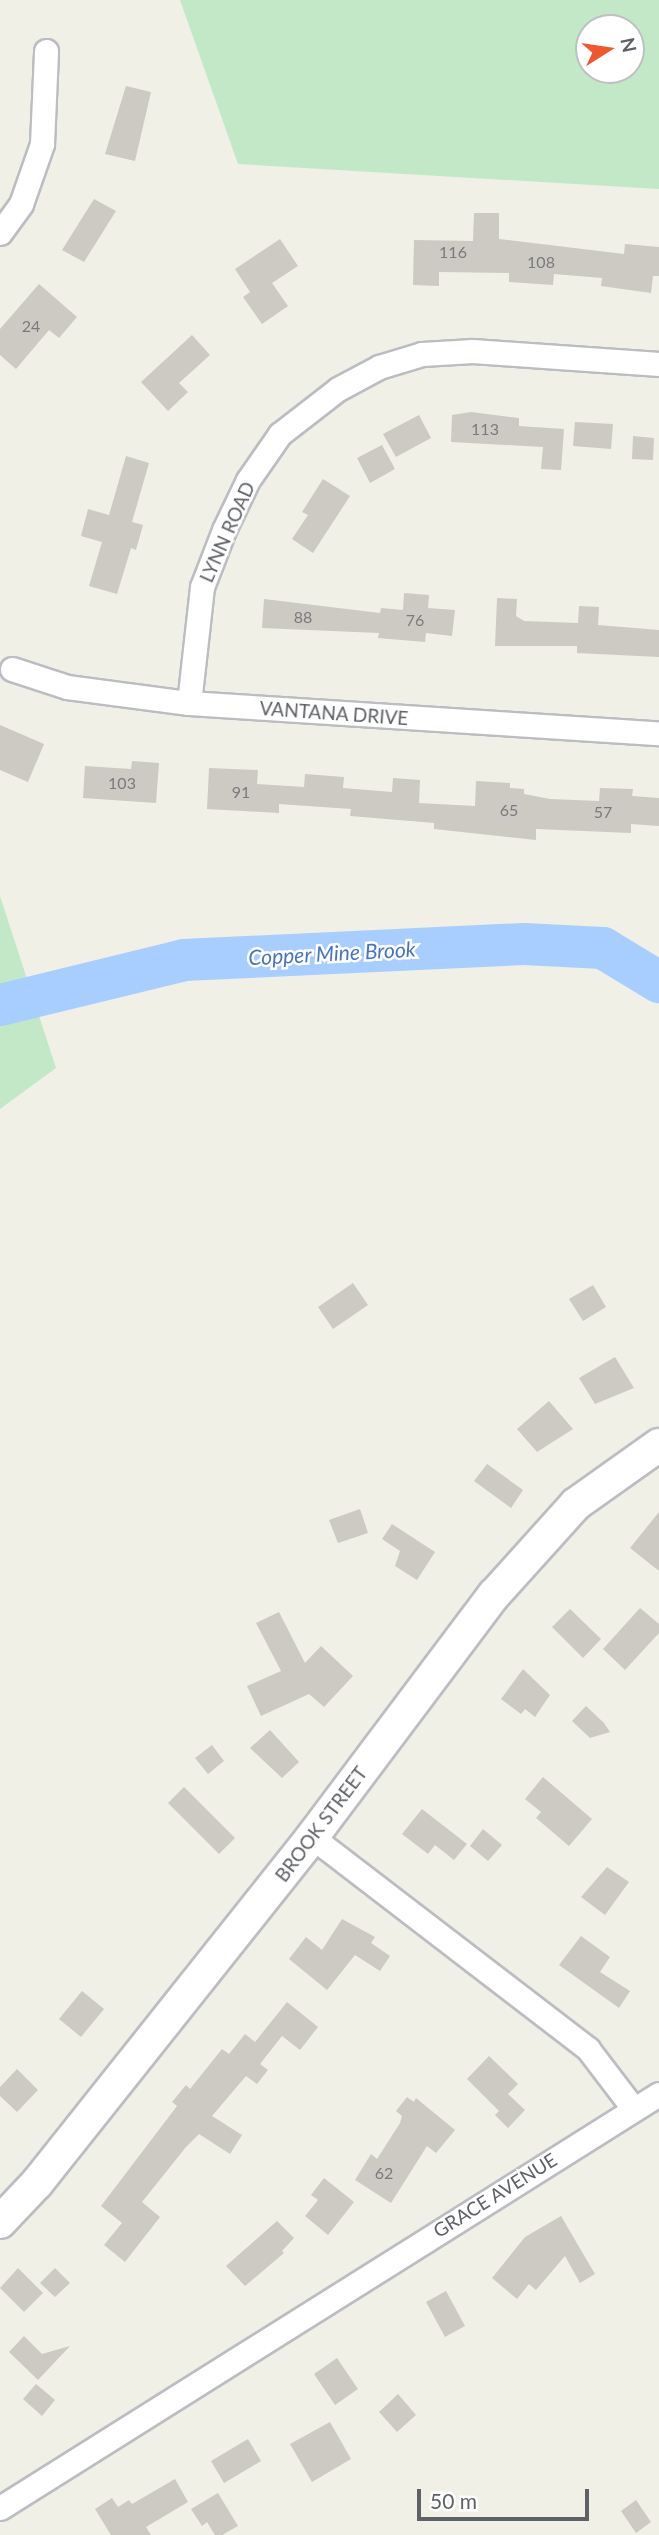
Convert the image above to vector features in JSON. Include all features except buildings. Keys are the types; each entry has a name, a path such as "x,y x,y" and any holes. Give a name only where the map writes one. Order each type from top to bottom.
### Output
{"street":[{"path":"0,233 21,204 42,144 46,51"},
{"name":"LYNN ROAD","path":"189,703 202,587 224,530 248,480 281,434 338,389 379,367 422,354 472,351 659,364"},
{"name":"VANTANA DRIVE","path":"12,670 67,687 189,703 659,733"},
{"name":"BROOK STREET","path":"0,2222 37,2183 312,1837 516,1570 576,1504 659,1445"},
{"path":"312,1837 588,2049 633,2108"},
{"name":"GRACE AVENUE","path":"0,2508 659,2094"}],"green space":[{"path":"180,0 659,0 659,189 238,164"},
{"path":"0,896 56,1068 0,1109"}],"waterway":[{"name":"Copper Mine Brook","path":"0,1005 184,960 524,944 603,948 659,982"}]}
